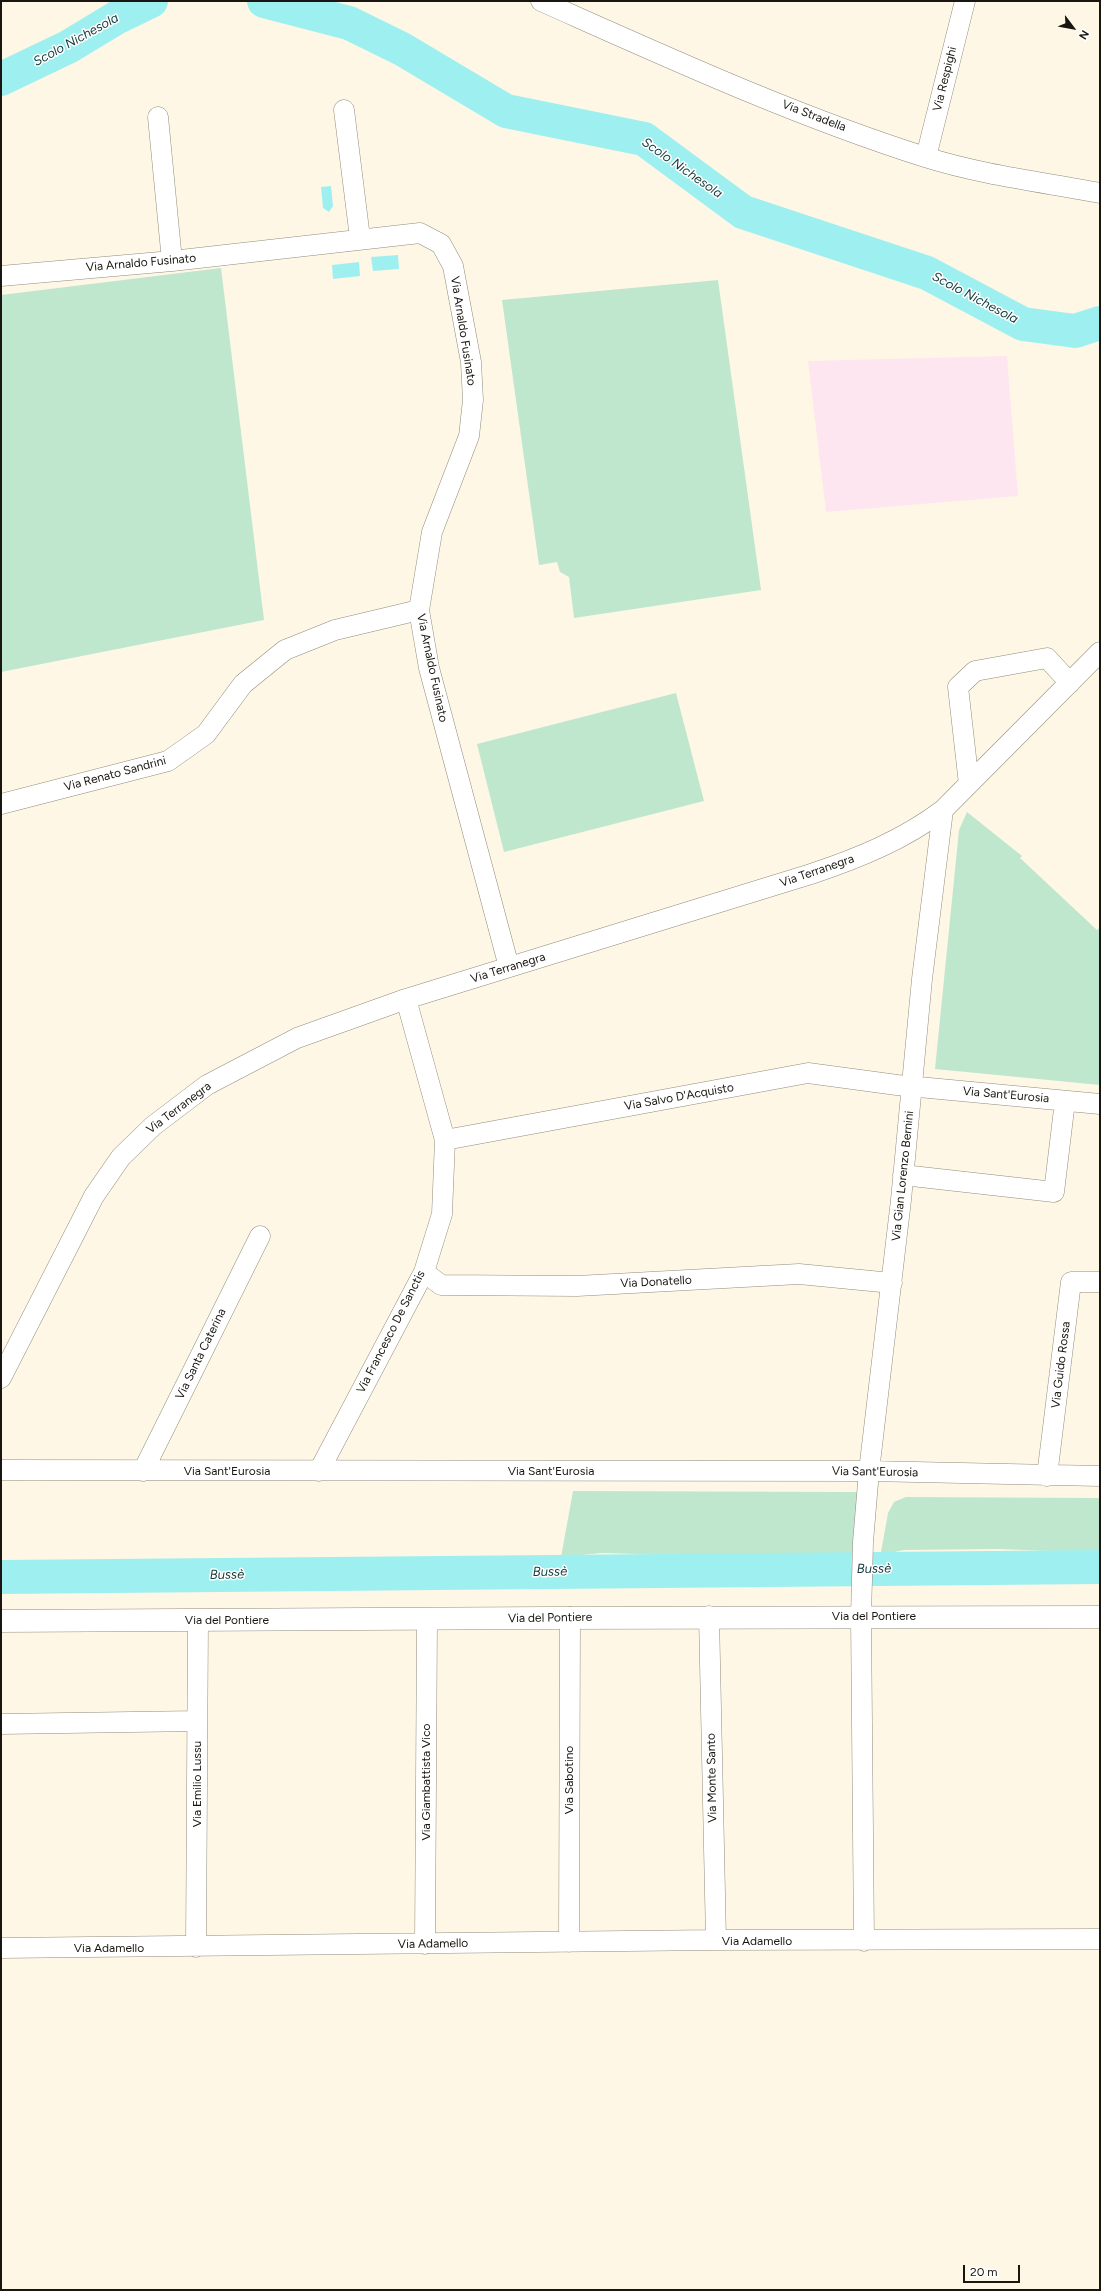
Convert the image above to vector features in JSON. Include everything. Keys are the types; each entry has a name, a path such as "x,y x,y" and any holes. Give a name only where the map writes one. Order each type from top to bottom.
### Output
{"main road":[{"name":"Via del Pontiere","path":"1,1621 427,1620 708,1616 861,1610 1100,1617"}],"street":[{"name":"Via Respighi","path":"926,157 965,1"},
{"name":"Via Stradella","path":"550,3 698,71 926,157 980,172 1100,193"},
{"path":"344,110 360,238"},
{"path":"158,117 172,261"},
{"name":"Via Arnaldo Fusinato","path":"1,276 172,261 360,238 420,233 441,244 453,266 471,362 474,400 469,436 432,532 419,610 429,668 510,967"},
{"name":"Via Renato Sandrini","path":"1,804 168,762 206,734 242,684 285,650 335,630 419,610"},
{"name":"Via Terranegra","path":"1,1378 94,1196 120,1157 153,1126 207,1085 297,1038 406,999 854,859 917,829 943,810 1100,652"},
{"path":"969,784 958,687 975,671 1047,658 1070,683"},
{"name":"Via Gian Lorenzo Bernini","path":"861,1610 863,1542 869,1471 892,1283 913,1087 922,979 943,810"},
{"name":"Via Francesco De Sanctis","path":"319,1471 424,1272 442,1214 445,1140 406,999"},
{"name":"Via Salvo D'Acquisto","path":"445,1140 808,1073 913,1087"},
{"name":"Via Sant'Eurosia","path":"913,1087 1100,1104"},
{"path":"903,1175 1054,1192 1065,1101"},
{"name":"Via Santa Caterina","path":"143,1471 260,1236"},
{"name":"Via Donatello","path":"424,1272 440,1285 577,1286 799,1274 892,1283"},
{"name":"Via Guido Rossa","path":"1047,1476 1071,1282 1100,1282"},
{"name":"Via Sant'Eurosia","path":"1,1470 869,1471 1100,1476"},
{"path":"861,1610 864,1941"},
{"name":"Via Monte Santo","path":"708,1616 716,1940"},
{"name":"Via Sabotino","path":"570,1617 570,1942"},
{"name":"Via Emilio Lussu","path":"196,1947 198,1620"},
{"name":"Via Giambattista Vico","path":"425,1944 427,1620"},
{"path":"1,1724 198,1721"},
{"name":"Via Adamello","path":"1,1948 716,1940 864,1941 1100,1939"}],"shaded area":[{"path":"1007,356 1018,496 826,512 808,361"}],"green space":[{"path":"221,268 264,620 1,672 1,295"},
{"path":"718,280 761,590 574,618 569,577 560,572 557,562 539,565 502,300"},
{"path":"676,693 704,801 504,852 477,744"},
{"path":"967,812 1022,856 1020,858 1097,930 1100,927 1100,1085 935,1069 959,830"},
{"path":"573,1491 855,1492 857,1493 853,1554 849,1557 818,1554 709,1556 602,1553 561,1557"},
{"path":"906,1497 1100,1498 1100,1553 998,1549 904,1550 885,1554 881,1552 888,1513 894,1502"}],"water":[{"path":"331,186 333,206 329,212 323,208 321,187"},
{"path":"398,255 399,269 373,271 371,257"},
{"path":"359,262 360,276 333,279 332,265"}],"waterway":[{"name":"Scolo Nichesola","path":"1,79 68,47 116,18 151,1"},
{"name":"Scolo Nichesola","path":"264,1 349,23 402,49 506,111 644,139 743,212 927,273 1023,324 1075,331 1100,323"},
{"name":"Bussè","path":"1,1577 1100,1567"}]}
